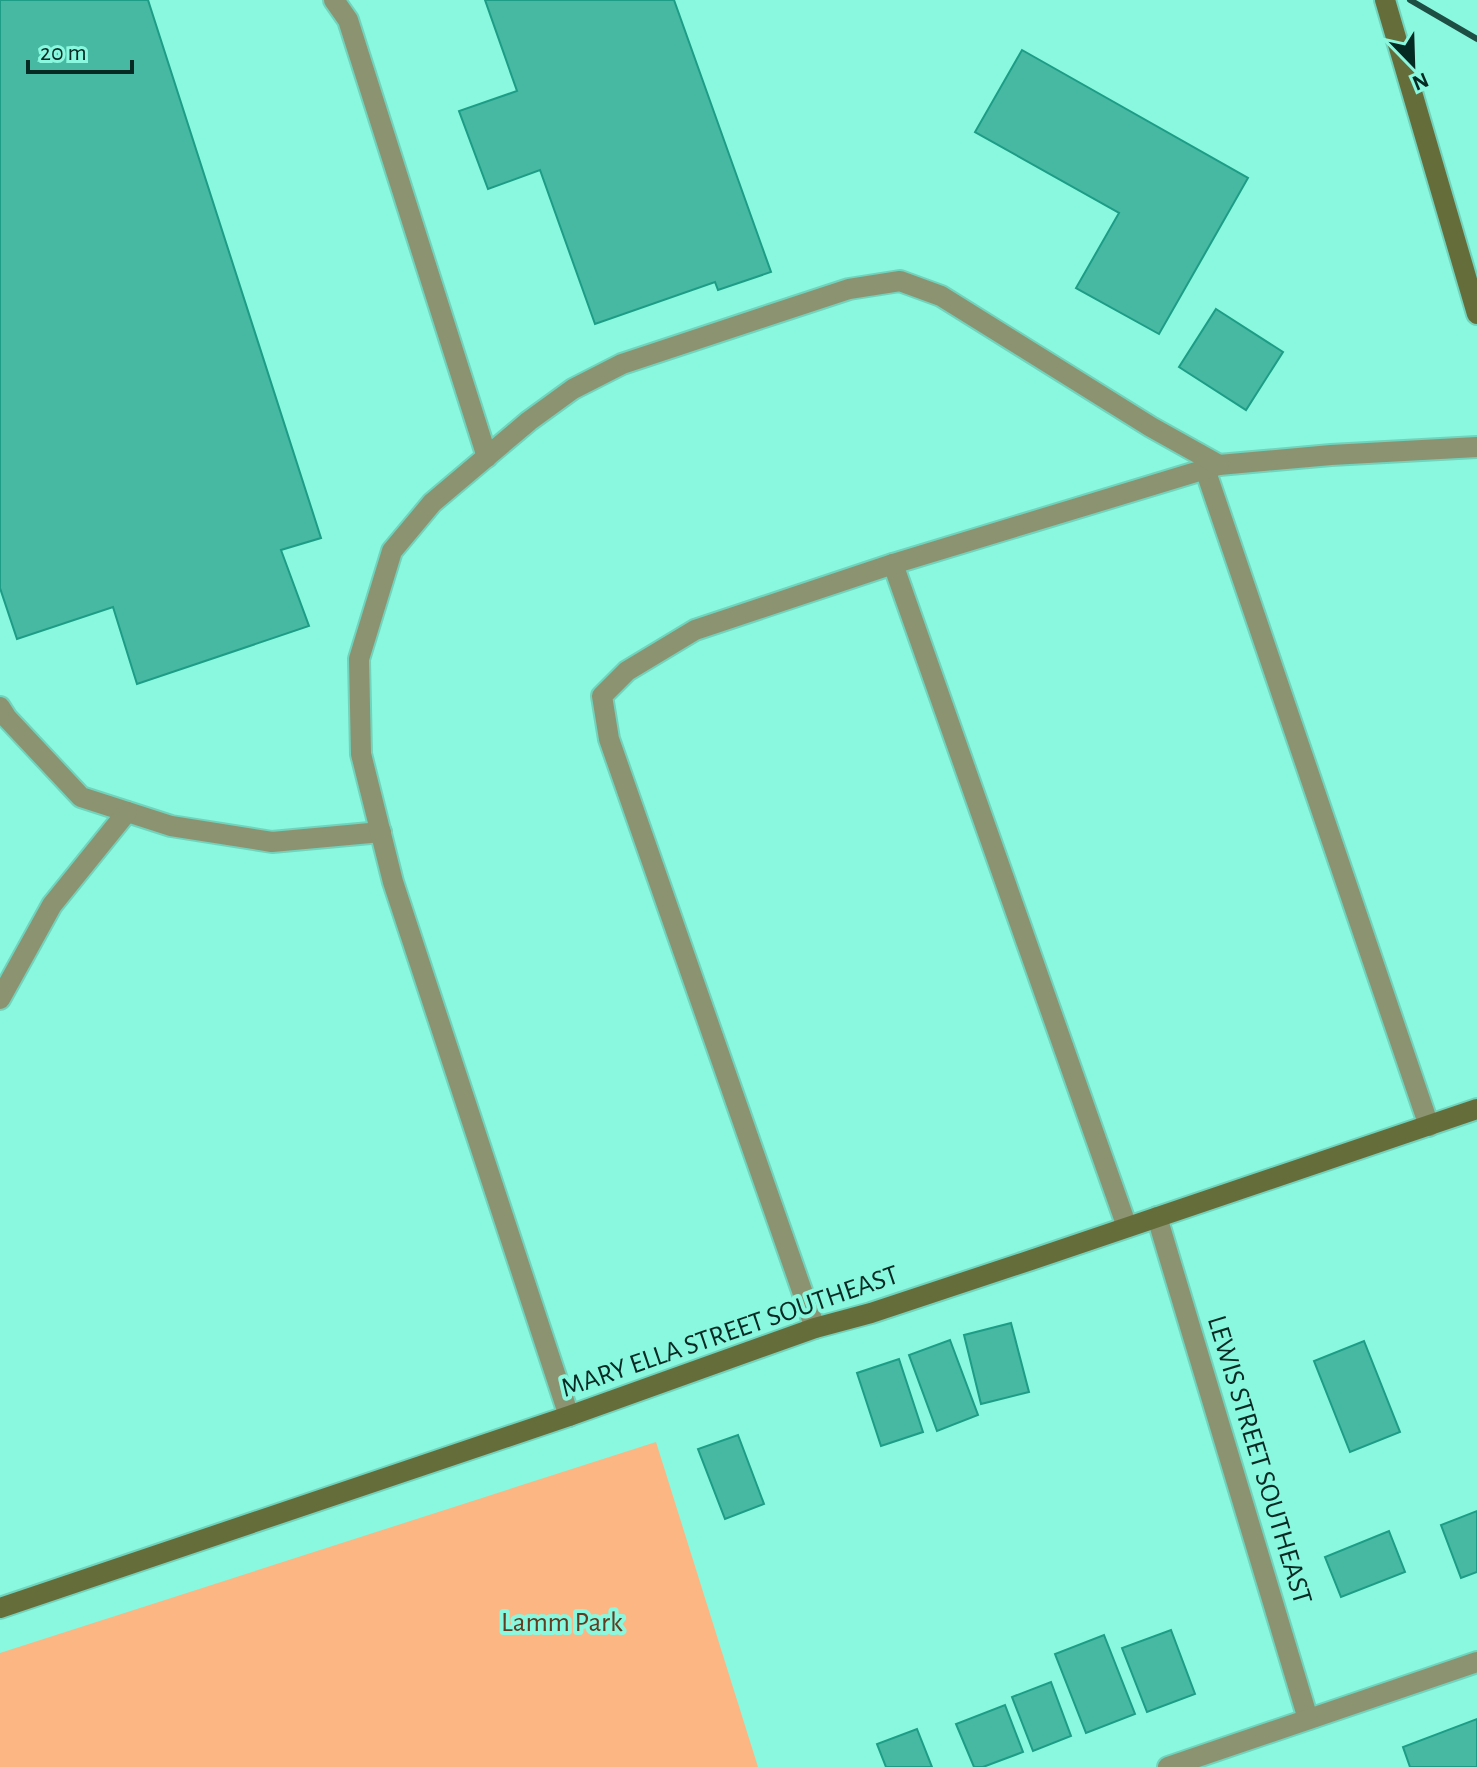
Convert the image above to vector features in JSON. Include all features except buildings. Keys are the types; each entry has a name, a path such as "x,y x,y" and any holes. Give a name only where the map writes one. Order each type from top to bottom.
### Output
{"street":[{"path":"334,0 348,20 487,457"},
{"path":"1385,0 1477,314"},
{"path":"569,1416 393,882 361,754 359,659 392,551 432,503 529,421 573,389 622,364 849,289 900,281 941,296 1212,467 1429,1126"},
{"path":"815,1328 609,739 602,696 627,671 695,630 893,564 1212,467 1331,455 1477,447"},
{"path":"893,564 1127,1227"},
{"path":"0,707 81,797 171,826 272,842 381,832"},
{"path":"0,999 52,905 127,812"},
{"name":"MARY ELLA STREET SOUTHEAST","path":"0,1608 569,1416 815,1328 871,1313 1477,1109"},
{"name":"LEWIS STREET SOUTHEAST","path":"1157,1217 1308,1719"},
{"path":"1168,1767 1477,1662"}],"green space":[{"name":"Lamm Park","path":"656,1442 758,1767 0,1767 0,1653"}],"railway":[{"path":"1410,0 1477,39"}]}
